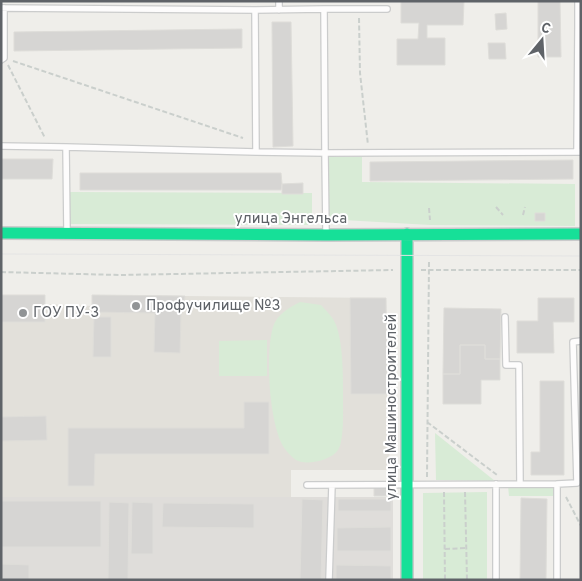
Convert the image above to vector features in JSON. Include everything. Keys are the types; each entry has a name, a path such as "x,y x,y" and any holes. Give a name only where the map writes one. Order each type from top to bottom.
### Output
{"main road":[{"name":"улица Энгельса","path":"1,233 581,234"},
{"name":"улица Машиностроителей","path":"407,234 407,580"}],"lane":[{"path":"279,1 279,10"},
{"path":"1,146 325,153 579,152 578,1"},
{"path":"3,59 2,8 387,9"},
{"path":"324,9 326,235"},
{"path":"255,10 256,152"},
{"path":"66,147 67,233"},
{"path":"504,318 506,365 519,365 520,484"},
{"path":"307,485 577,483 573,342 581,341"},
{"path":"496,484 496,580"},
{"path":"556,580 559,484"},
{"path":"329,580 332,485"}],"path":[{"path":"358,9 360,74 369,153"},
{"path":"3,59 242,138"},
{"path":"3,59 46,140"},
{"path":"496,207 503,215"},
{"path":"523,215 525,207"},
{"path":"429,208 430,225"},
{"path":"427,484 426,421 429,261"},
{"path":"430,271 581,270"},
{"path":"1,272 120,275 387,271"},
{"path":"426,421 508,484"},
{"path":"444,484 444,580"},
{"path":"465,484 467,580"},
{"path":"559,484 581,526"},
{"path":"444,549 467,548"}],"shaded area":[{"path":"92,295 386,298 390,470 291,470 291,497 1,497 1,322 45,322 45,304 92,306"},
{"path":"1,497 393,497 393,580 1,580"}],"green space":[{"path":"328,157 362,157 362,182 575,184 575,226 430,225 326,219"},
{"path":"69,192 312,193 312,225 69,224"},
{"path":"300,302 321,305 332,317 337,327 342,359 343,419 340,446 335,454 330,457 312,462 300,462 285,449 275,424 270,390 269,354 273,327 280,315"},
{"path":"267,340 267,376 219,376 219,341"},
{"path":"435,433 495,481 436,480"},
{"path":"508,486 554,486 554,496 509,496"},
{"path":"487,492 487,580 423,580 423,493"}],"building":[{"path":"401,1 464,1 463,25 427,25 427,38 445,38 445,65 397,65 397,39 418,39 419,23 401,23"},
{"path":"538,1 560,1 561,57 538,57"},
{"path":"506,13 507,29 496,30 495,14"},
{"path":"272,22 291,22 293,146 273,147"},
{"path":"242,29 242,48 14,51 14,32"},
{"path":"488,43 505,43 506,59 489,59"},
{"path":"1,159 53,159 52,179 1,179"},
{"path":"573,160 573,179 370,181 370,162"},
{"path":"80,173 281,173 282,184 281,190 80,190"},
{"path":"303,183 303,194 282,194 282,184"},
{"path":"535,213 545,213 545,221 535,221"},
{"name":"ГОУ ПУ-3","path":"1,295 45,295 45,322 1,322"},
{"path":"92,295 185,296 184,310 181,310 180,353 154,352 155,313 92,312"},
{"path":"350,298 386,298 387,394 351,394"},
{"path":"538,298 574,298 574,322 553,322 554,353 517,353 517,321 538,321"},
{"path":"444,308 501,309 500,359 485,359 485,345 460,345 460,374 443,374"},
{"path":"94,317 111,317 111,357 93,357"},
{"path":"460,345 485,345 485,359 500,359 500,380 481,380 481,404 443,404 443,374 460,374"},
{"path":"540,381 564,381 564,475 531,475 531,452 540,452"},
{"path":"244,402 269,402 269,454 95,454 94,486 68,486 68,428 244,428"},
{"path":"46,416 47,440 1,441 1,417"},
{"path":"374,487 393,487 393,496 374,496"},
{"path":"521,498 547,499 546,580 520,580"},
{"path":"302,499 323,500 321,580 300,580"},
{"path":"338,499 391,499 391,511 338,511"},
{"path":"1,501 101,501 101,547 1,547"},
{"path":"109,502 129,503 128,580 108,580"},
{"path":"132,502 153,503 153,554 131,554"},
{"path":"163,503 254,504 254,528 162,527"},
{"path":"391,527 391,551 337,551 337,528"},
{"path":"1,564 29,565 29,580 1,580"},
{"path":"336,565 391,566 391,580 336,580"}],"tram line":[{"path":"1,254 581,256"}],"traffic: fast":[{"path":"1,233 581,234"},
{"path":"407,234 407,580"}],"place":[{"name":"Профучилище №3","path":"136,306"},
{"name":"ГОУ ПУ-3","path":"23,313"}]}
